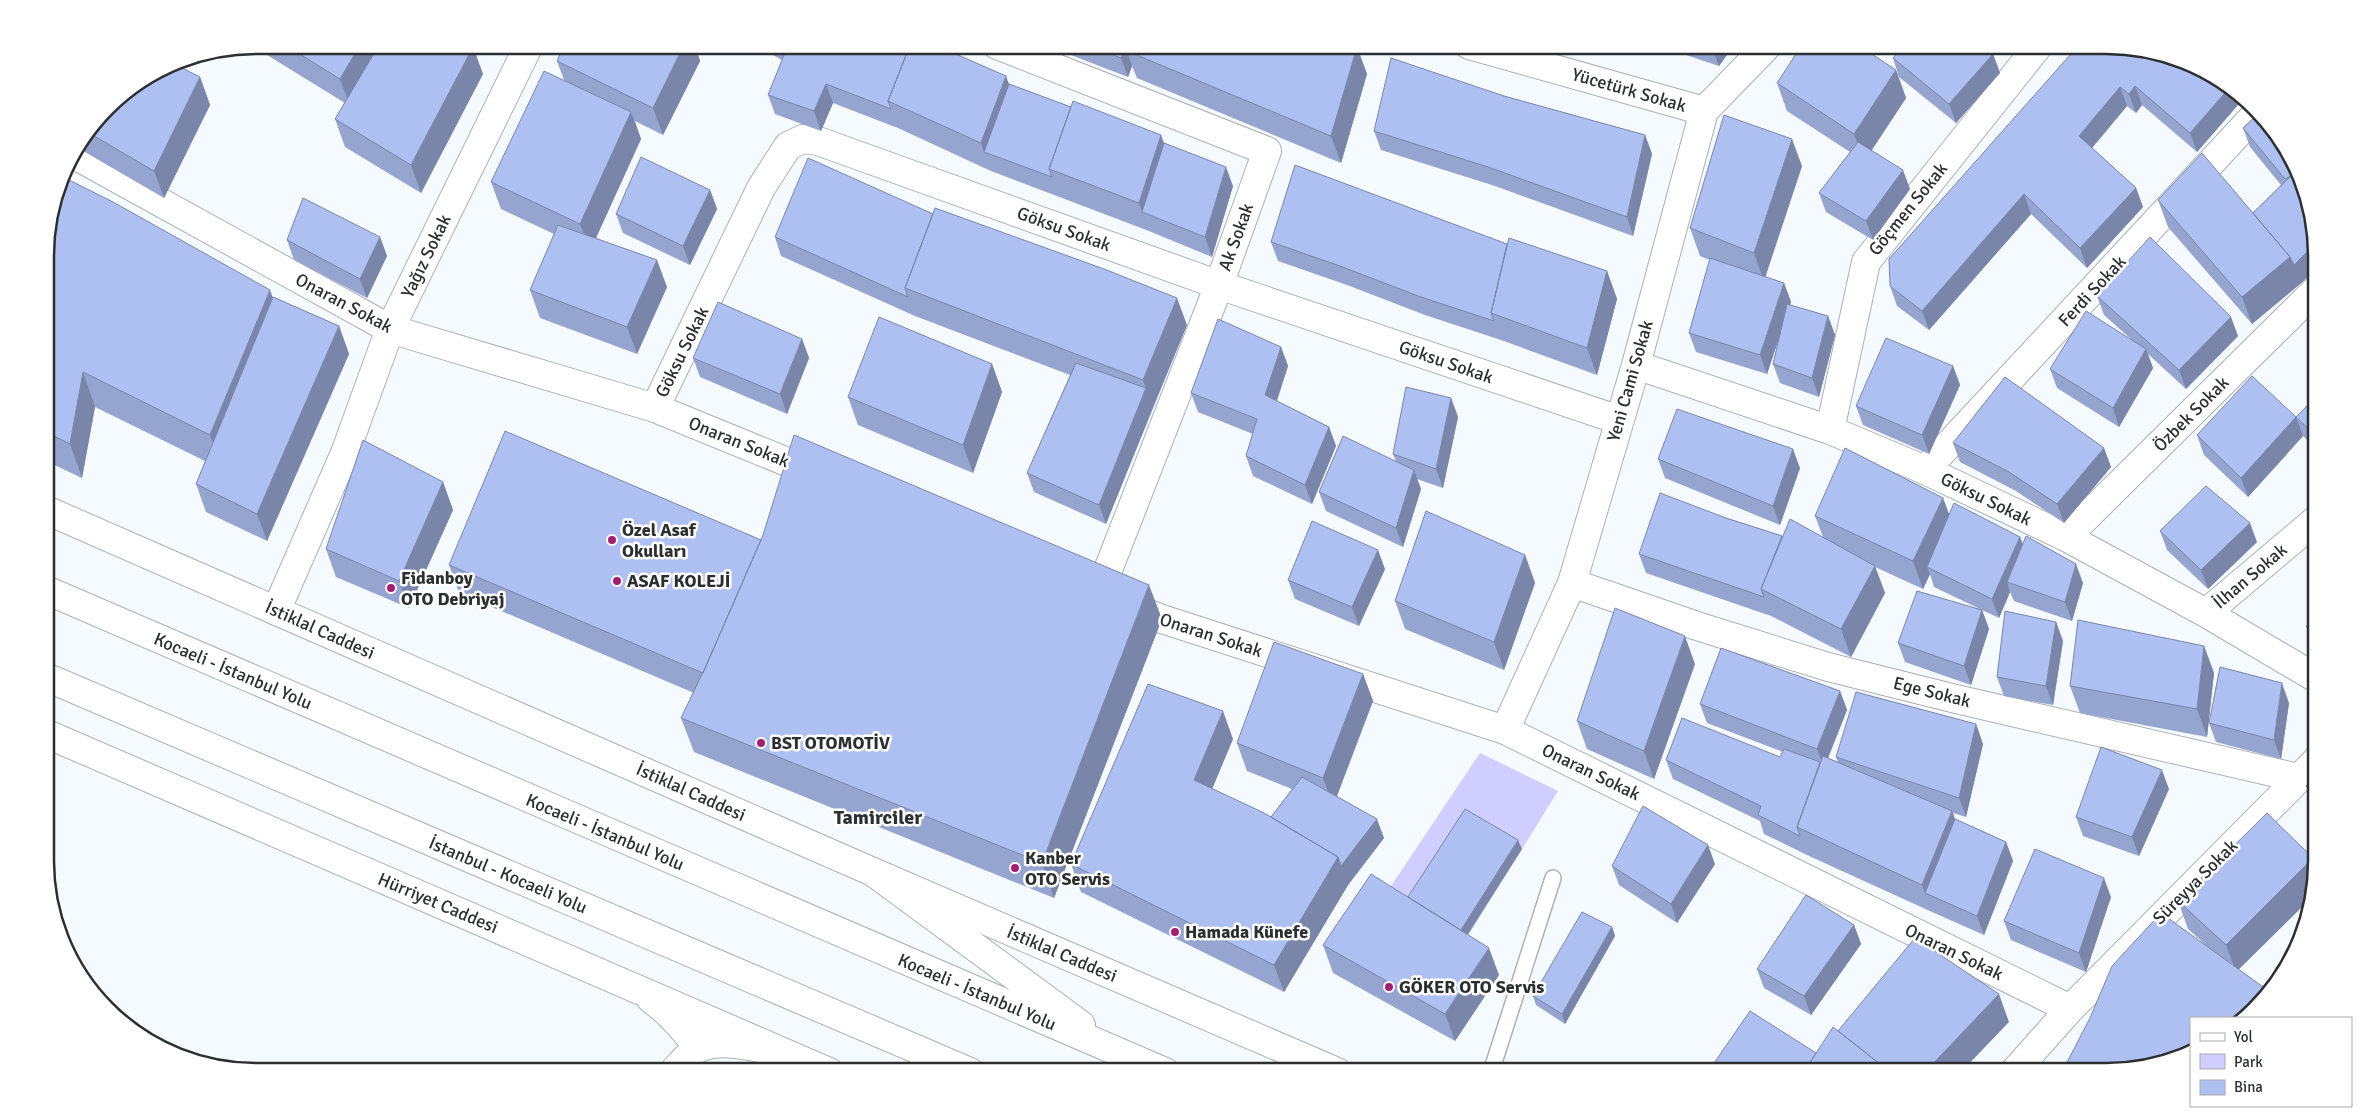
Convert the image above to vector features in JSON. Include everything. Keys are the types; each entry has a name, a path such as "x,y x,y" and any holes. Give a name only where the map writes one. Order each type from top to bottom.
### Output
{"main road":[{"name":"Yağız Sokak","path":"276,611 345,453 390,329 517,54"},
{"name":"Ak Sokak","path":"1020,54 1267,151 1219,285 1090,590"},
{"name":"Yücetürk Sokak","path":"1500,54 1704,111"},
{"name":"Yeni Cami Sokak","path":"1505,730 1572,583 1636,366 1704,111 1759,54"},
{"name":"Göçmen Sokak","path":"1830,430 1866,262 2032,54"},
{"name":"Ferdi Sokak","path":"1925,470 2253,117"},
{"name":"Göksu Sokak","path":"655,408 761,188 788,146 802,139 827,144 1219,285 1619,420"},
{"name":"Onaran Sokak","path":"80,158 390,329 655,408 843,485"},
{"name":"Özbek Sokak","path":"2066,537 2308,298"},
{"name":"Göksu Sokak","path":"1636,366 1830,430 1925,470 2066,537 2206,613 2308,673"},
{"name":"İstiklal Caddesi","path":"54,514 873,872 1316,1063"},
{"name":"İlhan Sokak","path":"2206,613 2308,527"},
{"name":"Ege Sokak","path":"1572,583 1697,626 1828,667 2308,769"},
{"name":"Onaran Sokak","path":"1090,590 1162,619 1505,730 2070,1009"},
{"name":"Kocaeli - İstanbul Yolu","path":"54,593 1144,1063"},
{"name":"İstanbul - Kocaeli Yolu","path":"54,680 949,1063"},
{"name":"Hürriyet Caddesi","path":"54,737 808,1063"},
{"name":"Süreyya Sokak","path":"2022,1063 2070,1009 2308,769"},
{"path":"873,872 1117,1051"},
{"path":"640,990 673,1015 686,1029 698,1048"},
{"path":"682,1063 698,1048 717,1044 740,1044 783,1052"}],"lane":[{"path":"1494,1063 1553,878"}],"green space":[{"path":"1480,753 1558,791 1522,849 1406,916 1381,901"}],"building":[{"path":"300,54 355,54 340,79"},
{"path":"374,54 469,54 411,165 335,119"},
{"path":"560,54 680,54 653,108 557,61"},
{"path":"784,54 906,54 888,101 891,109 826,84 814,111 768,95"},
{"path":"906,54 956,54 1006,76 981,143 888,101"},
{"path":"1111,54 1123,54 1121,58"},
{"path":"1134,54 1355,54 1331,136"},
{"path":"1796,54 1872,54 1896,70 1854,134 1777,83"},
{"path":"1896,54 1993,54 1949,104 1893,58"},
{"path":"2071,54 2133,55 2159,61 2184,69 2225,92 2190,133 2135,86 2129,94 2120,87 2079,136 2136,188 2080,248 2024,194 1922,311 1890,286 1889,259"},
{"path":"1391,58 1504,96 1645,135 1627,217 1488,167 1374,131"},
{"path":"181,68 200,77 154,171 93,135 113,113 133,95"},
{"path":"544,71 631,112 580,224 491,182"},
{"path":"1009,84 1071,107 1049,169 1052,177 984,152"},
{"path":"1073,101 1161,135 1139,203 1049,169"},
{"path":"1724,115 1792,139 1754,253 1690,228"},
{"path":"2254,118 2274,143 2292,175 2285,179 2243,128"},
{"path":"1858,142 1903,170 1866,221 1819,193"},
{"path":"1164,143 1226,167 1205,237 1142,212"},
{"path":"2202,153 2290,257 2242,297 2158,200"},
{"path":"641,157 710,190 683,246 616,214"},
{"path":"808,158 933,214 905,288 908,297 775,237"},
{"path":"1295,165 1507,244 1491,313 1494,321 1418,296 1271,242"},
{"path":"2292,175 2298,191 2307,229 2308,251 2294,265 2290,257 2253,213"},
{"path":"68,180 113,202 270,290 210,435 83,372 70,444 54,436 54,242 55,229"},
{"path":"303,198 380,237 360,279 287,240"},
{"path":"935,208 1104,269 1177,298 1143,380 905,288"},
{"path":"558,225 657,260 627,327 530,290"},
{"path":"2150,237 2231,317 2179,370 2097,296"},
{"path":"1509,238 1607,271 1587,348 1491,313"},
{"path":"1710,258 1784,283 1760,355 1689,333"},
{"path":"273,297 339,326 257,514 196,484"},
{"path":"718,302 802,339 780,394 693,358"},
{"path":"1787,304 1828,316 1812,378 1773,364"},
{"path":"2086,311 2146,349 2113,408 2050,369"},
{"path":"879,317 992,364 963,445 848,397"},
{"path":"1218,319 1281,347 1265,395 1329,427 1305,485 1246,456 1257,419 1191,393"},
{"path":"1886,338 1953,366 1922,435 1856,406"},
{"path":"1076,363 1146,388 1099,505 1027,473"},
{"path":"2252,376 2296,417 2241,478 2197,435"},
{"path":"2005,377 2104,448 2057,504 2009,472 1953,443"},
{"path":"1406,387 1451,398 1436,469 1393,454"},
{"path":"2308,405 2308,428 2296,417"},
{"path":"1677,409 1793,449 1773,506 1658,459"},
{"name":"ASAF KOLEJİ","path":"505,431 761,540 703,673 449,565"},
{"path":"794,435 1149,585 1042,863 681,718 763,535"},
{"path":"1343,436 1414,470 1396,528 1319,492"},
{"path":"363,440 443,482 399,581 326,549"},
{"path":"1845,448 1943,498 1913,561 1815,516"},
{"path":"2206,486 2250,523 2201,570 2160,531"},
{"path":"1660,493 1726,518 1782,536 1761,589 1764,597 1639,554"},
{"path":"1954,503 2020,537 1992,599 1927,567"},
{"path":"1426,511 1525,555 1494,642 1395,601"},
{"path":"1790,519 1875,566 1841,629 1761,589"},
{"path":"1312,521 1378,550 1352,607 1288,580"},
{"path":"2026,536 2076,564 2065,602 2007,582"},
{"path":"1917,591 1982,610 1964,666 1898,643"},
{"path":"1615,608 1685,636 1644,751 1577,721"},
{"path":"2005,611 2056,622 2046,686 1997,677"},
{"path":"2078,620 2204,646 2197,709 2070,686"},
{"path":"1274,642 1363,674 1323,778 1237,743"},
{"path":"1721,648 1840,691 1817,749 1700,704"},
{"path":"2220,667 2282,683 2274,740 2209,723"},
{"path":"1148,684 1223,711 1194,780 1264,813 1338,857 1274,965 1071,864"},
{"path":"1856,692 1976,724 1959,798 1836,757"},
{"path":"1682,718 1780,757 1784,749 1820,762 1797,827 1800,836 1758,815 1761,806 1666,760"},
{"path":"2101,747 2162,770 2132,837 2076,817"},
{"path":"1823,756 1952,811 1922,885 1797,827"},
{"path":"1302,777 1377,819 1341,866 1338,857 1271,817"},
{"path":"1643,806 1708,845 1671,904 1612,866"},
{"path":"1465,809 1518,840 1461,930 1408,897"},
{"path":"2267,813 2308,853 2308,863 2226,945 2178,901"},
{"path":"1955,819 2006,842 1977,916 1925,893"},
{"path":"2035,849 2104,878 2079,953 2004,921"},
{"path":"1371,874 1489,948 1445,1014 1323,945"},
{"path":"1806,895 1854,925 1804,996 1757,969"},
{"path":"1582,912 1612,927 1562,1014 1533,996"},
{"path":"2161,913 2264,988 2235,1017 2190,1017 2190,1045 2171,1053 2133,1062 2067,1063 2090,1018 2112,966"},
{"path":"1915,938 1999,994 1934,1063 1879,1063 1838,1031"},
{"path":"1750,1011 1816,1053 1810,1063 1714,1063"},
{"path":"1833,1027 1879,1063 1810,1063"}],"place":[{"name":"Özel Asaf Okulları","path":"612,540"},
{"name":"ASAF KOLEJİ","path":"617,581"},
{"name":"Fidanboy OTO Debriyaj","path":"391,588"},
{"name":"BST OTOMOTİV","path":"761,743"},
{"name":"Kanber OTO Servis","path":"1015,868"},
{"name":"Hamada Künefe","path":"1175,932"},
{"name":"GÖKER OTO Servis","path":"1389,987"}],"district":[{"name":"Tamirciler","path":"878,817"}]}
